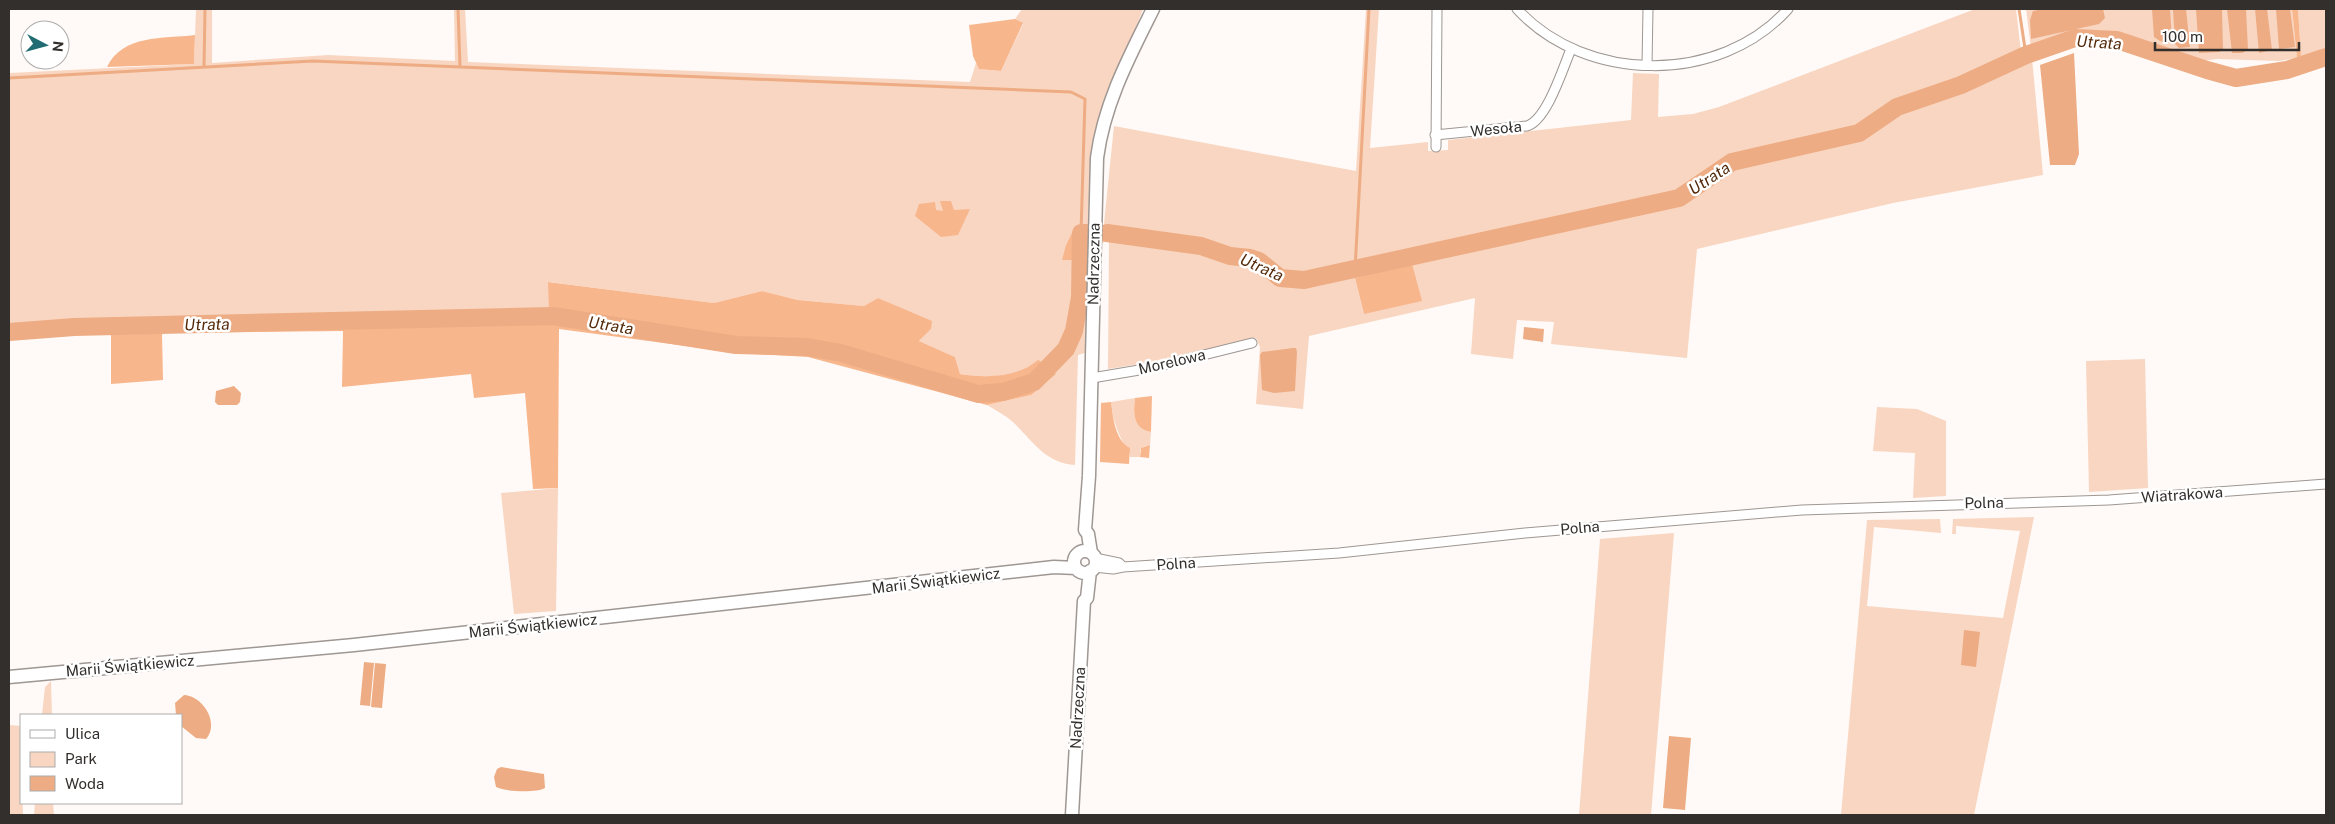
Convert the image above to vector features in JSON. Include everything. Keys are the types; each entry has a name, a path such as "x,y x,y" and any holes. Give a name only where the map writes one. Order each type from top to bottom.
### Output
{"street":[{"name":"Nadrzeczna","path":"1072,815 1084,601 1087,598 1085,530 1089,476 1096,179 1100,139 1109,103 1153,9"},
{"path":"1436,147 1438,9"},
{"path":"1517,9 1537,26 1571,49 1612,62 1647,65 1679,64 1712,57 1756,36 1788,9"},
{"path":"1647,65 1648,9"},
{"name":"Wesoła","path":"1435,135 1527,126 1536,122 1544,110 1571,49"},
{"name":"Morelowa","path":"1092,378 1151,368 1252,343"},
{"name":"Wiatrakowa","path":"2037,503 2326,484"},
{"name":"Polna","path":"1085,563 1113,569 1123,566 1339,553 1525,533 1802,510 2037,503"},
{"name":"Marii Świątkiewicz","path":"9,677 354,646 1057,567 1062,562 1085,563"}],"green space":[{"path":"196,9 212,9 212,63 328,55 455,61 454,9 465,9 468,62 970,82 976,63 980,69 1001,71 1023,24 1015,19 1022,9 1143,9 1094,135 1090,168 1089,228 1074,228 1066,245 1074,261 1089,260 1085,353 1078,355 1075,465 1047,456 1013,422 987,405 1031,395 1038,361 1029,367 1011,374 980,376 960,374 955,357 919,341 931,329 911,313 878,298 864,306 798,300 762,291 714,303 549,282 549,311 111,319 111,332 9,339 9,73 194,64"},
{"path":"1366,9 1379,9 1370,148 1428,142 1428,151 1448,150 1448,140 1631,120 1633,73 1659,74 1658,117 1693,114 1719,107 1975,9 2016,9 2021,52 2031,48 2043,175 1893,203 1697,249 1687,358 1551,344 1554,322 1517,320 1513,359 1471,354 1475,298 1309,336 1303,409 1256,404 1260,347 1256,338 1152,362 1108,369 1109,241 1102,243 1114,126 1356,171","holes":["1386,270 1364,314 1355,278"]},
{"path":"2026,9 2292,9 2297,58 2279,61 2217,59 2194,62 2118,36 2082,32 2062,36 2031,48"},
{"path":"2298,9 2326,9 2326,50 2301,56"},
{"path":"2145,359 2148,488 2089,492 2086,361"},
{"path":"1135,398 1134,415 1141,428 1151,432 1150,445 1140,450 1140,457 1130,457 1117,429 1111,402"},
{"path":"1877,407 1917,409 1946,421 1946,496 1913,498 1915,453 1873,451"},
{"path":"558,488 556,611 514,614 501,493"},
{"path":"2034,517 1974,815 1841,815 1867,520 1940,519 1941,533 1874,527 1867,606 2003,618 2020,531 1956,526 1956,534 1952,534 1953,519"},
{"path":"1674,533 1651,815 1579,815 1600,539"},
{"path":"51,681 52,714 42,714 45,687"},
{"path":"9,725 20,726 20,804 23,804 23,815 9,815"},
{"path":"35,804 53,804 54,815 34,815"}],"shaded area":[{"path":"2292,9 2298,9 2301,56 2297,58"},
{"path":"1015,19 1023,23 1001,71 979,69 973,56 969,25"},
{"path":"195,35 194,64 107,67 114,56 133,43 157,38"},
{"path":"940,201 951,201 954,210 970,209 958,235 941,237 915,216 919,204 935,202 936,210 943,211"},
{"path":"1074,228 1089,228 1089,260 1062,260 1066,245"},
{"path":"1411,260 1422,301 1364,314 1355,278 1386,270"},
{"path":"548,282 714,303 762,291 798,300 864,306 878,298 932,321 931,329 919,341 955,357 960,374 980,376 1001,375 1021,370 1038,360 1056,374 1031,395 987,405 808,357 738,353 559,329 558,488 533,489 525,393 474,398 471,374 342,387 343,331 162,333 163,380 111,384 111,319 549,311"},
{"path":"1152,396 1151,432 1141,428 1138,424 1134,415 1134,409 1135,398"},
{"path":"1111,402 1118,434 1125,445 1130,448 1129,464 1100,462 1101,403"},
{"path":"1150,445 1149,458 1140,457 1141,448"}],"water":[{"path":"2043,9 2103,9 2105,18 2099,24 2031,39 2030,20 2033,11"},
{"path":"2152,9 2170,9 2172,40 2168,43 2154,37"},
{"path":"2173,9 2186,9 2190,47 2179,48 2175,44"},
{"path":"2196,9 2222,9 2223,50 2199,53"},
{"path":"2227,9 2246,9 2248,50 2242,53 2232,53"},
{"path":"2255,9 2267,9 2272,50 2259,53"},
{"path":"2276,9 2290,9 2295,47 2279,49"},
{"path":"2074,53 2079,154 2075,165 2050,165 2040,65"},
{"path":"1524,327 1544,329 1543,342 1523,339"},
{"path":"1296,348 1295,391 1274,393 1262,390 1260,355 1262,352"},
{"path":"234,386 241,393 240,402 237,405 218,405 215,402 216,391"},
{"path":"1964,630 1980,632 1976,667 1961,665"},
{"path":"364,662 374,663 370,706 360,705"},
{"path":"375,663 386,664 382,708 371,707"},
{"path":"184,695 197,700 203,705 210,718 211,726 210,733 206,739 196,738 182,727 182,714 176,714 175,703"},
{"path":"1669,736 1691,738 1685,810 1663,808"},
{"path":"501,767 544,774 545,788 535,791 521,791 496,787 494,777 497,769"}],"waterway":[{"path":"204,67 205,9"},
{"path":"458,9 460,66"},
{"path":"1355,270 1369,9"},
{"path":"2019,9 2026,55"},
{"name":"Utrata","path":"1107,233 1201,246 1230,256 1259,261 1280,278 1304,280 1679,198 1732,162 1859,133 1897,107 1961,85 2026,55 2075,38 2117,40 2236,78 2287,70 2326,57"},
{"path":"9,78 313,61 1071,92 1085,99 1081,233"},
{"name":"Utrata","path":"9,332 74,327 553,316 736,345 807,347 841,353 978,394 1003,392 1034,382 1066,349 1074,331 1080,297 1081,233 1087,233"}]}
